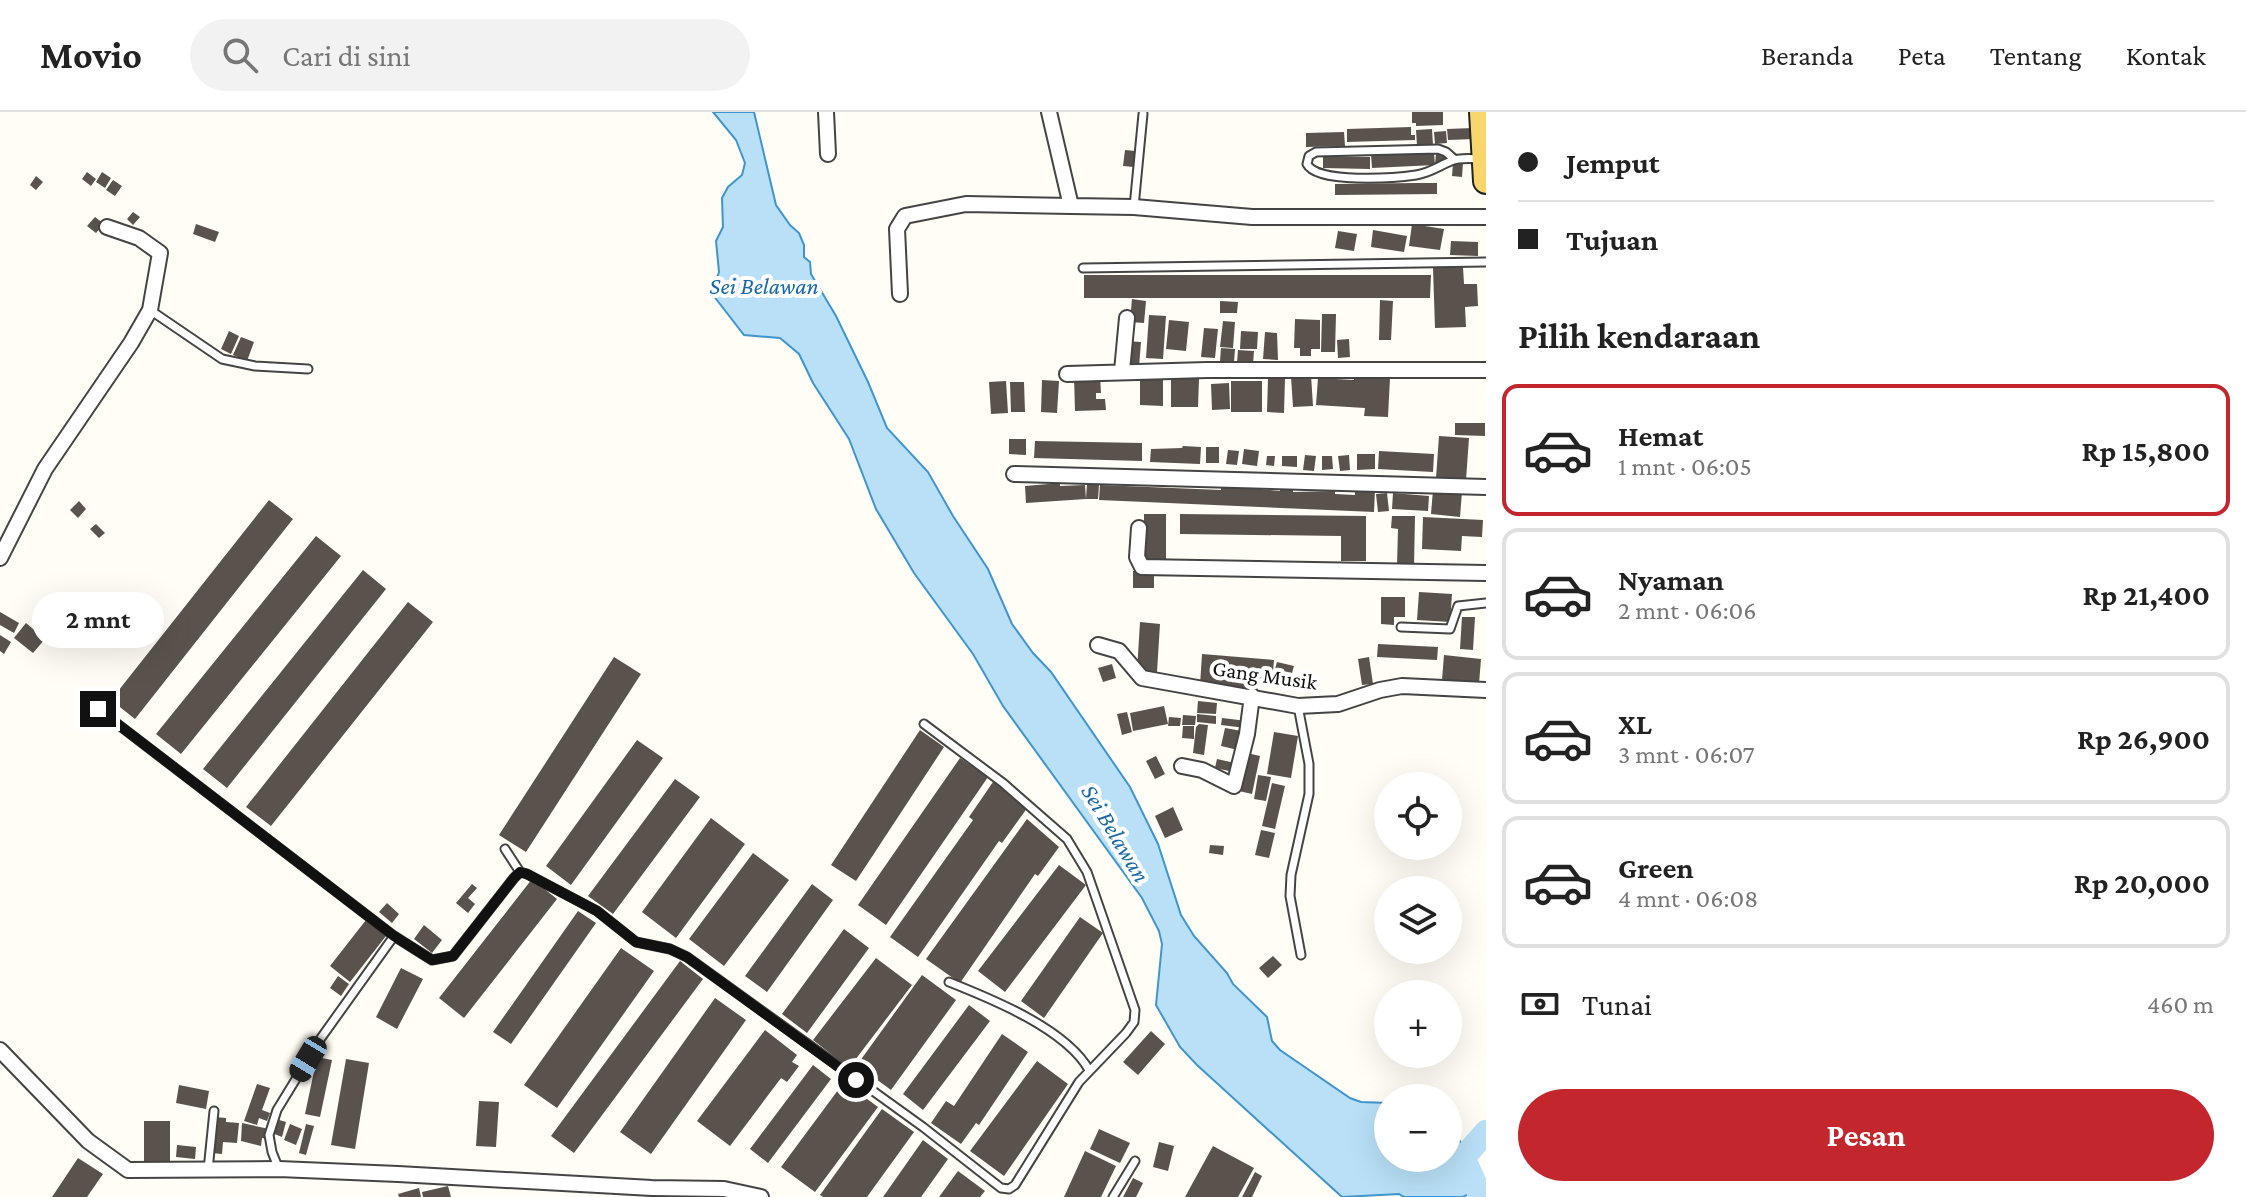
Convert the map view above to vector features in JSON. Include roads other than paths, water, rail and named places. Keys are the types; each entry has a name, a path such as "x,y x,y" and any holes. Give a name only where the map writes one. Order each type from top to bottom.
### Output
{"main road":[{"path":"1482,112 1485,170"}],"street":[{"path":"826,112 828,154"},
{"path":"1049,112 1071,206"},
{"path":"900,294 897,229 905,216 966,204 1134,207 1252,217 1486,217"},
{"path":"0,558 45,469 150,310 160,253 139,238 107,227"},
{"path":"1122,371 1127,318"},
{"path":"1067,374 1122,371 1486,370"},
{"path":"1014,474 1486,487"},
{"path":"1139,528 1137,557 1142,567 1486,573"},
{"name":"Gang Musik","path":"1098,645 1119,651 1142,678 1298,706 1338,704 1402,686 1486,690"},
{"path":"1182,766 1202,770 1234,792 1252,696"},
{"path":"0,1050 88,1141 128,1170 279,1169 724,1189 761,1197"}],"lane":[{"path":"1134,207 1143,114"},
{"path":"1454,159 1433,171 1383,178 1317,173 1307,164 1309,156 1316,152 1438,149 1454,159 1485,170"},
{"path":"1083,268 1486,262"},
{"path":"150,310 222,359 255,366 308,369"},
{"path":"1401,627 1450,629 1458,606 1486,603"},
{"path":"1298,706 1309,764 1309,794 1291,875 1290,896 1301,955"},
{"path":"98,709 394,936 432,960 453,956 520,872"},
{"path":"505,849 520,872 597,911 636,942 670,949 687,957 923,1127 1001,1188 1009,1189 1015,1185 1079,1082 1134,1022 1135,1010 1087,872 1067,839 1003,783 924,724"},
{"path":"279,1169 269,1135 277,1110 321,1038 394,936"},
{"path":"949,982 1059,1037 1089,1070"},
{"path":"208,1170 214,1111"},
{"path":"1113,1197 1135,1161"}],"water":[{"name":"Sei Belawan","path":"713,112 754,112 776,205 799,233 804,245 804,257 810,262 811,274 836,316 887,428 928,472 988,569 1012,624 1051,672 1130,787 1158,844 1181,915 1194,936 1233,984 1267,1017 1272,1041 1280,1050 1350,1098 1374,1102 1374,1172 1462,1172 1462,1145 1483,1180 1476,1190 1463,1197 1404,1197 1399,1194 1342,1197 1180,1047 1156,1005 1162,944 1159,931 1142,898 1003,706 973,654 914,573 876,509 849,439 813,383 799,354 780,338 744,335 713,295 719,272 716,241 723,227 722,198 728,187 742,175 745,163 736,140"}],"waterway":[{"name":"Sei Belawan","path":"1462,1158 1486,1132"},
{"path":"1464,1159 1481,1197"}]}
